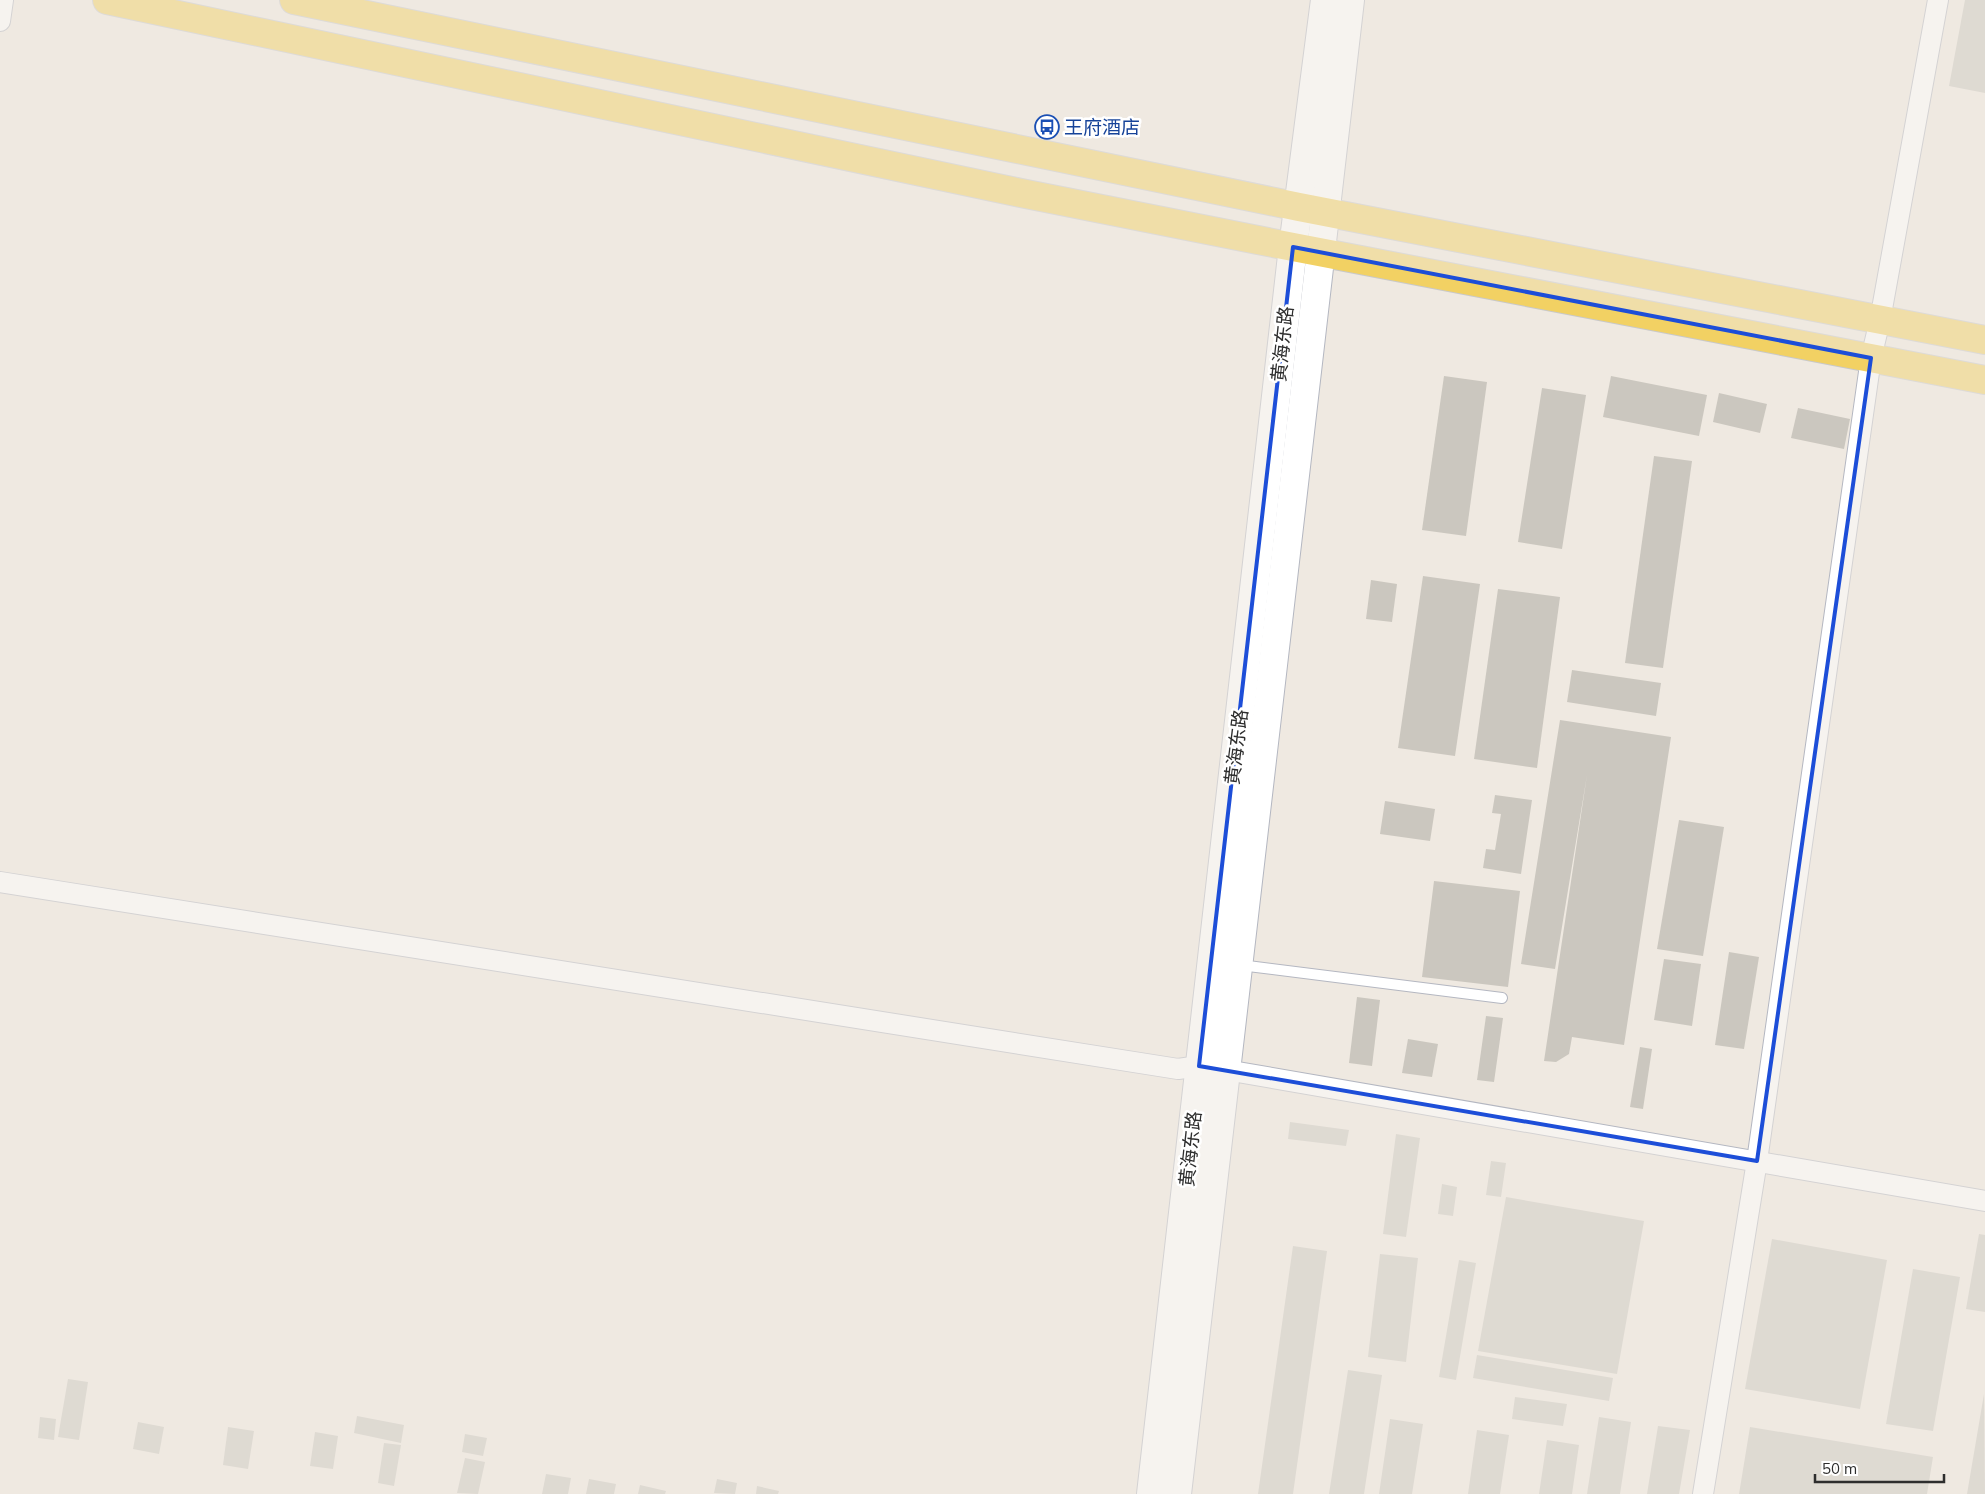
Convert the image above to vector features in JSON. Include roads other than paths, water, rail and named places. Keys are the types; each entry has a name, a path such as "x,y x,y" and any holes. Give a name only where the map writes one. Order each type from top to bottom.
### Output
{"main road":[{"path":"107,0 1021,193 1985,380"},
{"path":"294,0 1312,209 1985,340"}],"street":[{"path":"0,21 4,0"},
{"name":"黄海东路","path":"1177,1494 1320,252 1312,209 1325,0"},
{"name":"黄海东路","path":"1151,1494 1293,247 1312,209 1350,0"},
{"path":"1703,1494 1757,1162 1871,358 1880,320 1938,0"},
{"path":"0,882 1168,1067 1199,1066 1226,1070 1985,1201"}],"lane":[{"path":"1238,965 1502,998"}],"place":[{"name":"王府酒店","path":"1047,127"}]}
